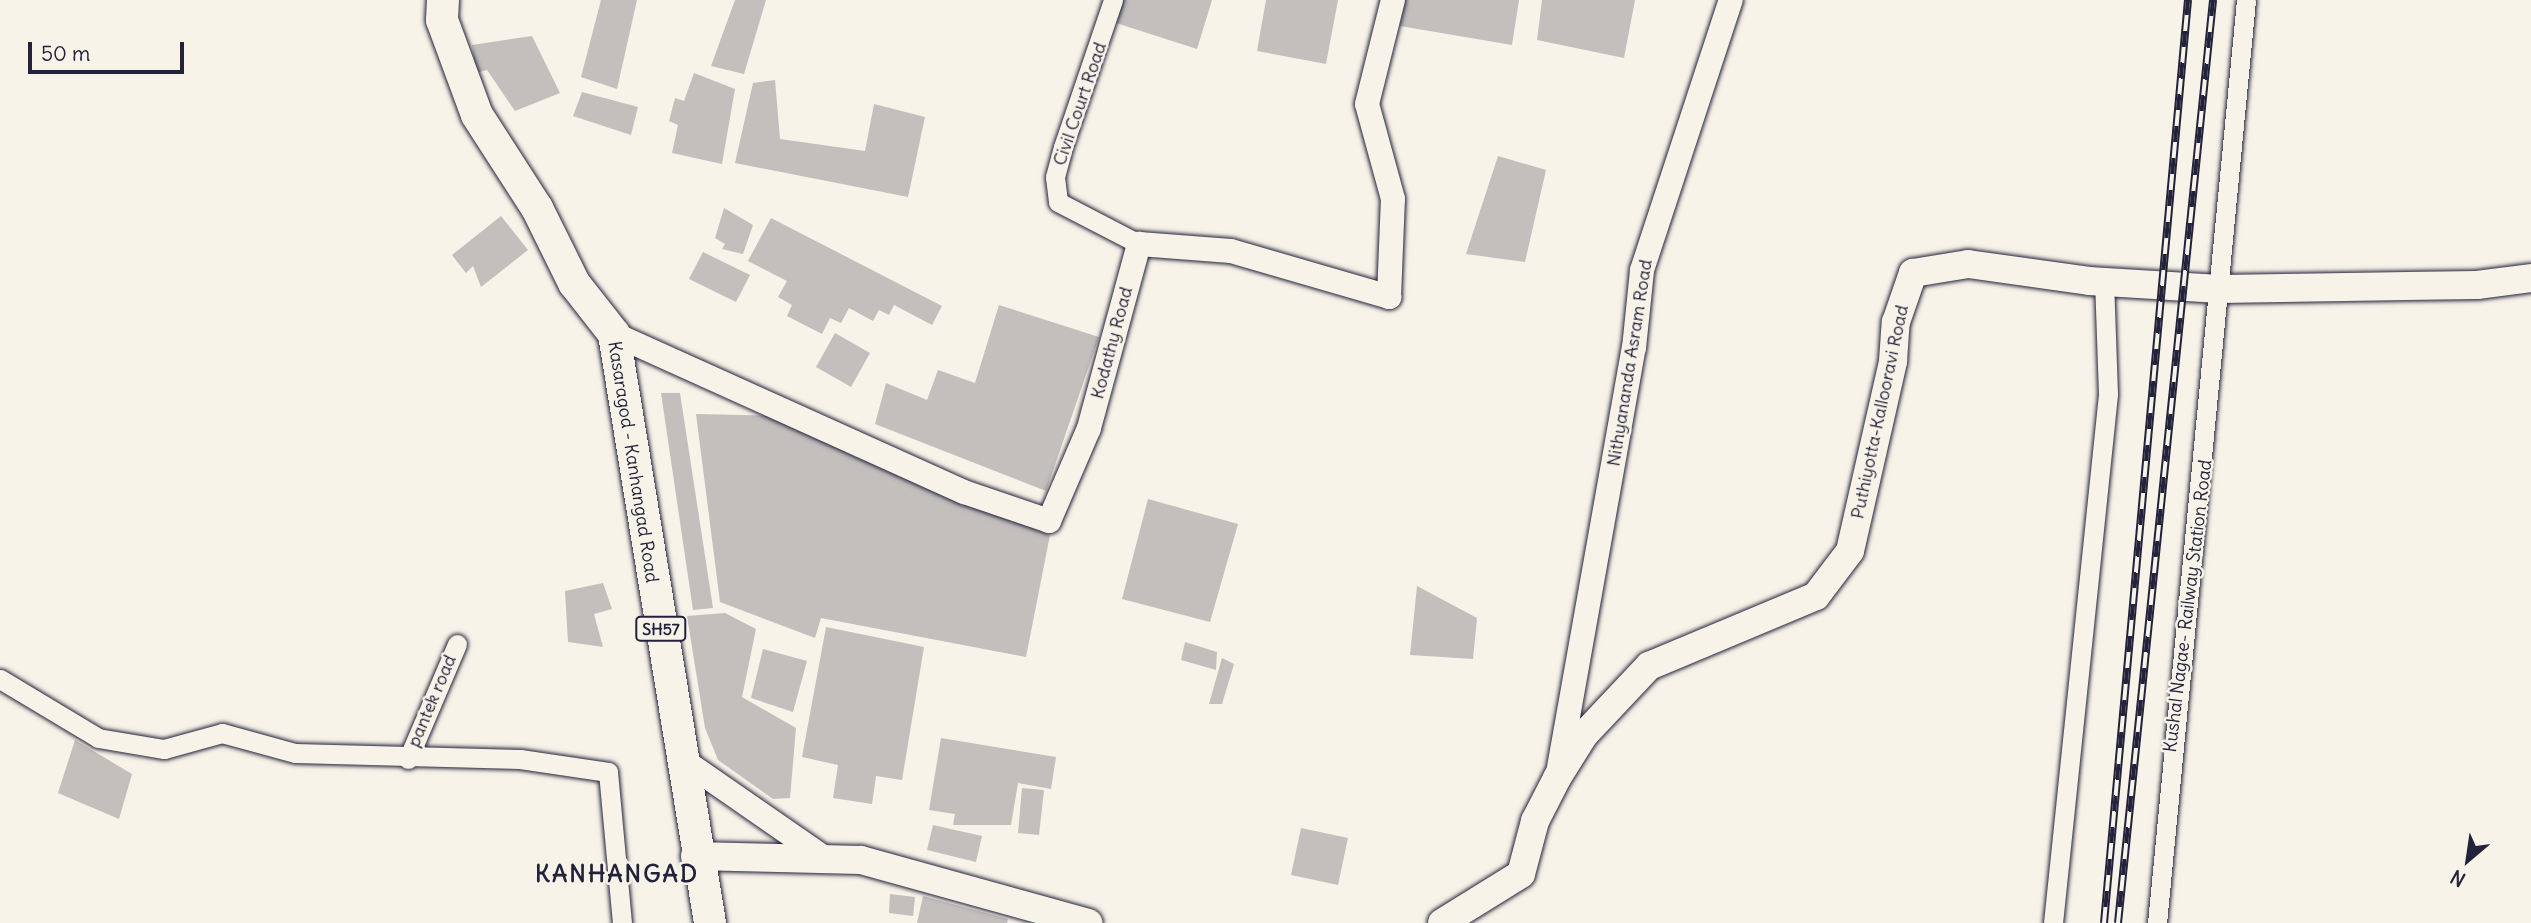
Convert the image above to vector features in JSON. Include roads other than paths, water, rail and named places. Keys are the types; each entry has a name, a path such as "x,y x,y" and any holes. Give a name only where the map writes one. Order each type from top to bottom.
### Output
{"main road":[{"name":"Kasaragod - Kanhangad Road","path":"443,0 442,20 477,115 537,208 574,283 614,334 683,760 695,856 710,923"},
{"name":"Puthiyotta-Kallooravi Road","path":"1442,923 1521,874 1535,821 1557,778 1584,735 1649,666 1816,596 1850,551 1894,361 1896,322 1913,273 1968,264 2089,281 2104,278 2220,289 2477,285 2531,278"},
{"path":"695,856 861,860 1088,923"}],"street":[{"name":"Civil Court Road","path":"1113,0 1061,156 1058,202 1139,244"},
{"path":"1139,244 1231,251 1389,297 1393,199 1367,104 1393,0"},
{"name":"Nithyananda Asram Road","path":"1557,778 1634,348 1642,270 1731,0"},
{"name":"Kushal Nagae- Railway Station Road","path":"2157,923 2246,0"},
{"name":"Kodathy Road","path":"614,334 964,492 1049,522 1089,428 1139,244"},
{"path":"2053,923 2108,394 2104,278"},
{"name":"pantek road","path":"408,759 457,644"},
{"path":"0,679 98,738 164,749 222,733 295,753 408,759 520,759 608,772 622,923"},
{"path":"683,760 827,859"}],"railway":[{"path":"2104,923 2188,0"},
{"path":"2118,923 2213,0"}],"district":[{"name":"KANHANGAD","path":"617,874"}]}
